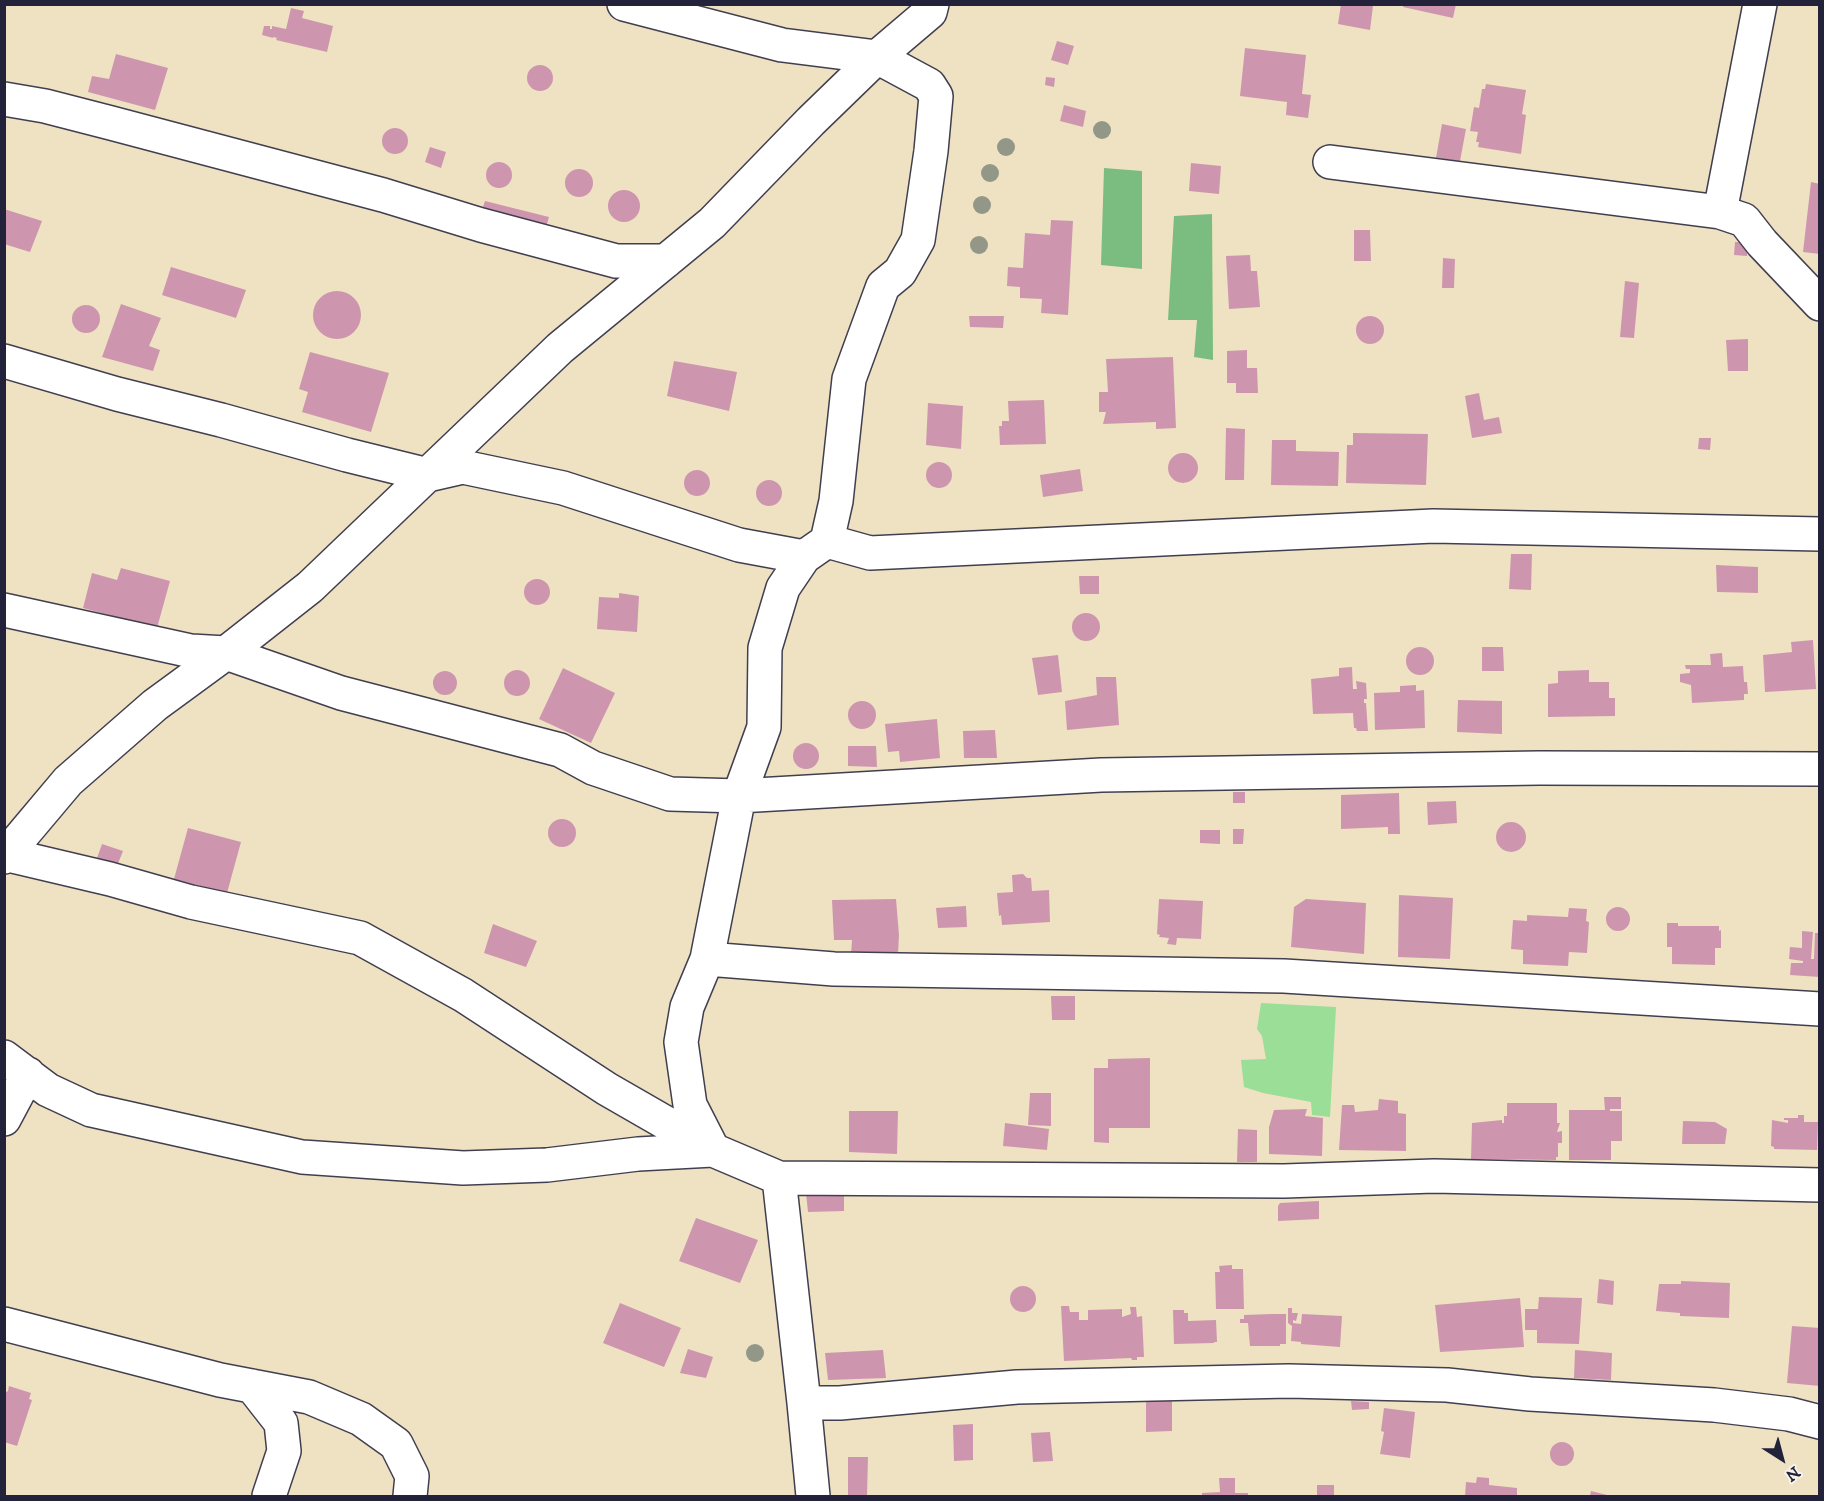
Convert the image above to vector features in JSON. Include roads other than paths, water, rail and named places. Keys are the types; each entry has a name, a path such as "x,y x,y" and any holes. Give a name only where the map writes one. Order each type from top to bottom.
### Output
{"street":[{"path":"624,4 782,45 878,57 929,85 936,96 932,151 918,240 900,272 883,286 849,379 836,501 815,549 783,588 765,648 764,728 739,796 707,959 687,1007 681,1042 690,1105 713,1150"},
{"path":"932,4 930,12 878,57 811,121 712,223 560,348 310,587 155,705 68,781 5,855 110,879 191,902 360,938 463,995 607,1089 713,1150 779,1178 1284,1181 1434,1176 1820,1185"},
{"path":"1720,212 1760,4"},
{"path":"4,99 45,106 122,126 616,261 666,261"},
{"path":"1330,162 1720,212 1744,220 1762,243 1820,304"},
{"path":"4,361 117,394 428,475 463,467 563,488 739,545 878,552 1433,526 1820,534"},
{"path":"4,610 191,651 226,653 341,693 560,750 593,768 670,794 739,796 1101,775 1539,768 1820,769"},
{"path":"707,959 834,969 1284,976 1820,1009"},
{"path":"4,1119 16,1065 48,1090 91,1110 302,1157 463,1168 547,1165 638,1154 713,1150"},
{"path":"779,1178 813,1497"},
{"path":"4,1324 252,1386 309,1397 361,1419 396,1444 412,1476 410,1497"},
{"path":"804,1403 840,1403 1017,1387 1289,1381 1447,1385 1552,1395 1714,1405 1789,1414 1820,1422"},
{"path":"252,1386 281,1423 284,1451 269,1497"}]}
